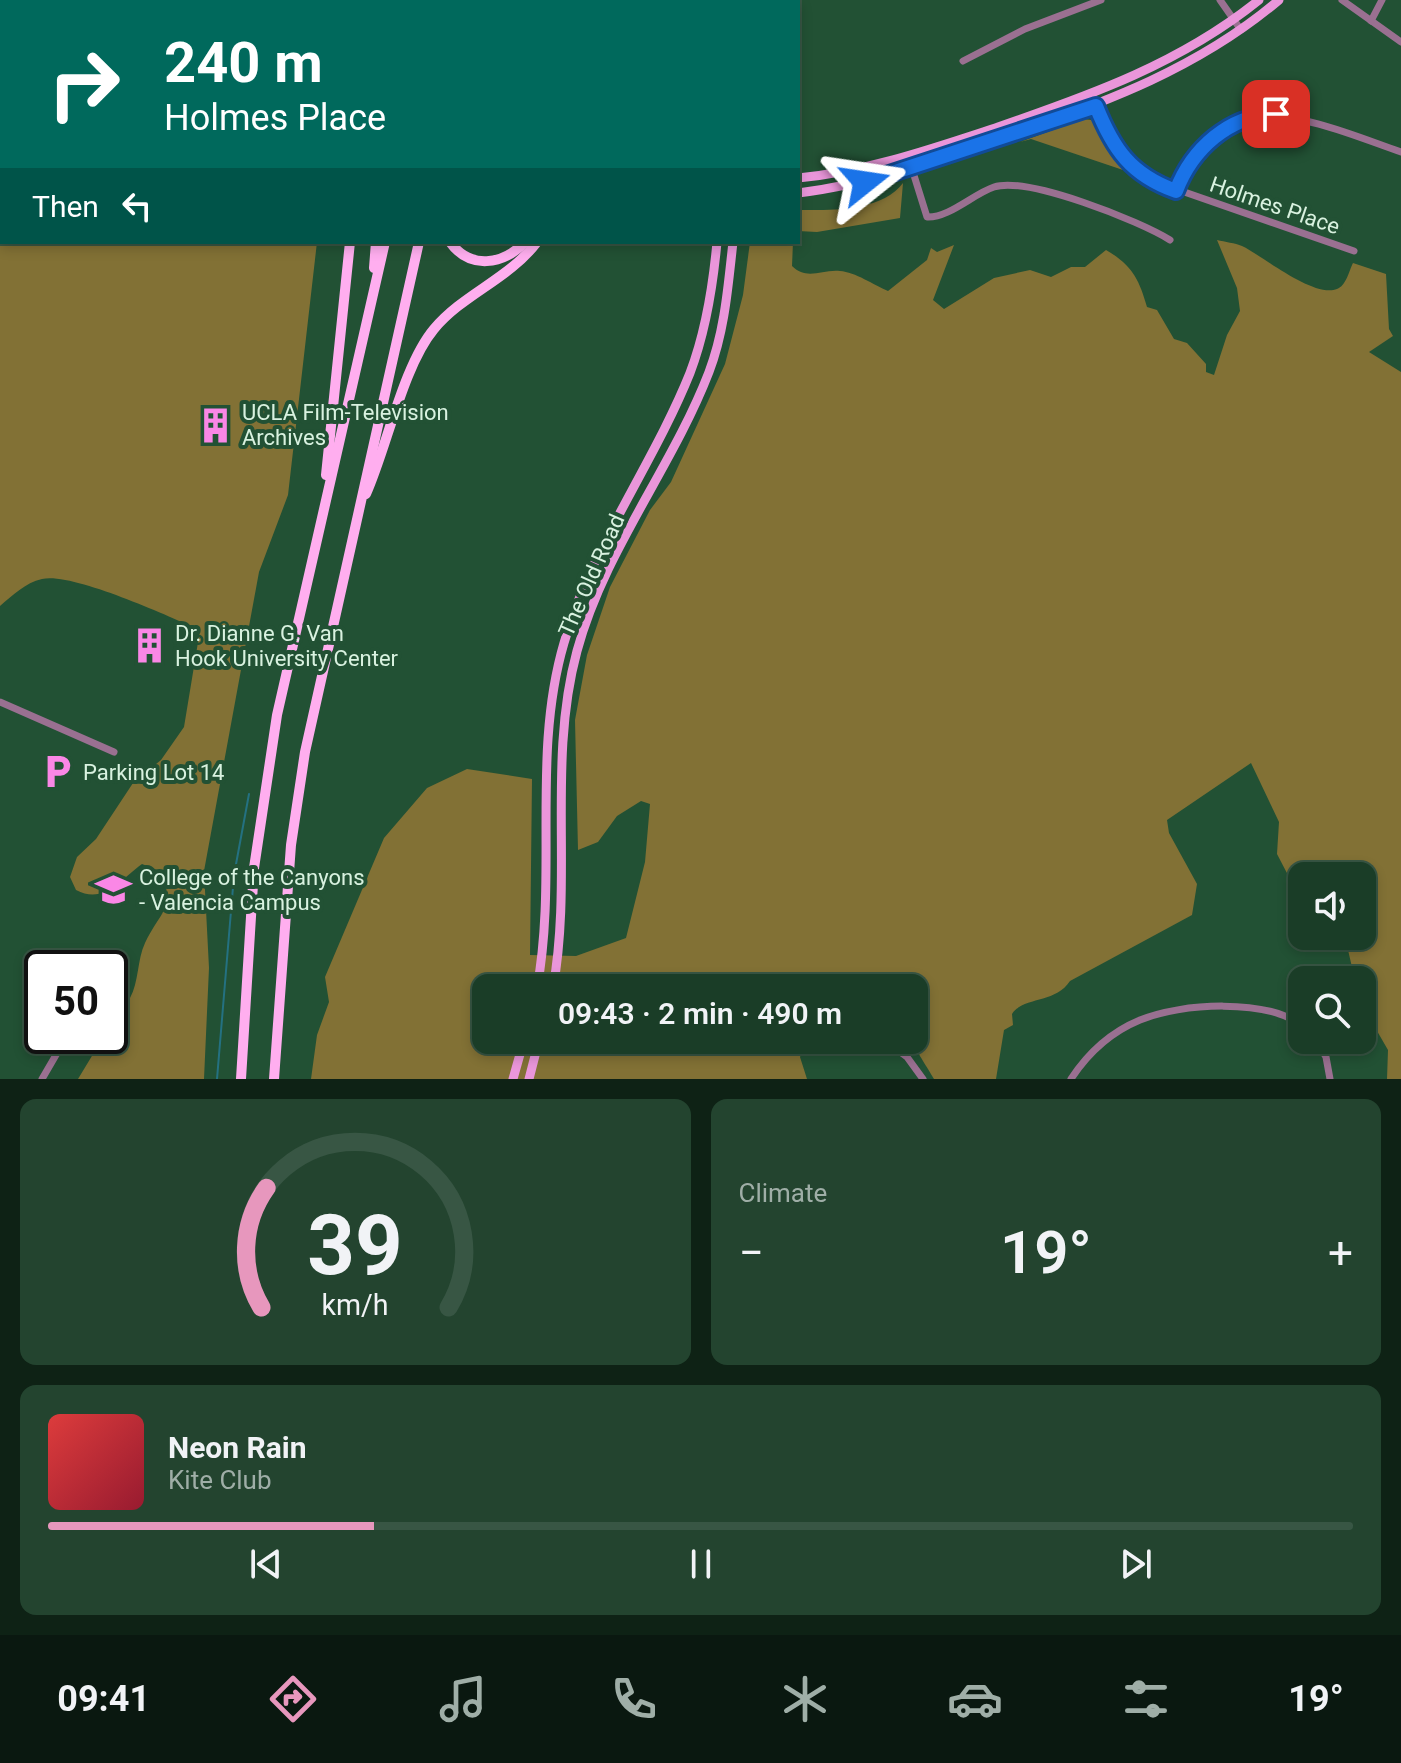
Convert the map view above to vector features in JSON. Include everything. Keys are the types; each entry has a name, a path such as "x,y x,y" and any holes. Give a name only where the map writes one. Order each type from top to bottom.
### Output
{"highway":[{"path":"323,511 350,244"},
{"path":"372,301 376,244"},
{"path":"241,1079 262,800 277,715 385,244"},
{"path":"274,1079 296,809 356,518 419,244"},
{"path":"452,244 466,257 488,262 506,257 522,244"},
{"path":"356,518 385,450 415,361 427,339 453,310 522,260 535,244"}],"main road":[{"path":"800,178 886,164 1092,94 1159,65 1259,0"},
{"path":"800,193 840,187 912,169 1096,106 1178,69 1241,30 1279,0"},
{"name":"The Old Road","path":"539,974 547,914 548,746 557,670 582,591 691,370 709,305 717,244"},
{"name":"The Old Road","path":"555,974 562,915 562,752 571,673 605,575 709,372 725,315 733,244"},
{"path":"513,1079 520,1054"},
{"path":"529,1079 535,1054"}],"street":[{"path":"963,61 1025,29 1101,0"},
{"path":"1220,0 1241,30"},
{"path":"1342,0 1401,42"},
{"path":"1371,21 1382,0"},
{"name":"Holmes Place","path":"1092,94 1110,141 1124,160 1147,179 1354,251"},
{"path":"1176,191 1189,164 1208,143 1233,125 1261,114 1291,116 1401,152"},
{"path":"912,169 927,217 939,215 997,186 1022,185 1149,228 1170,240"},
{"path":"0,702 114,752"},
{"path":"1071,1079 1105,1040 1156,1014 1240,1006 1275,1012 1288,1019"},
{"path":"42,1079 57,1054"},
{"path":"903,1054 923,1079"},
{"path":"1324,1054 1330,1079"}],"shaded area":[{"path":"1083,119 1092,120 1123,170 1031,139 1020,142"},
{"path":"903,183 900,218 817,232 800,231 800,210 855,207 894,192"},
{"path":"1217,240 1242,246 1288,275 1327,290 1343,285 1353,263 1386,274 1389,329 1393,336 1369,352 1401,372 1401,1079 1387,1079 1388,1050 1376,1029 1376,966 1352,966 1348,950 1376,950 1376,862 1288,862 1288,875 1277,854 1279,822 1251,763 1167,820 1169,833 1197,884 1192,915 1070,981 1056,993 1017,1008 1012,1014 1013,1025 1004,1030 996,1079 934,1079 919,1054 928,1054 928,974 472,974 472,1054 801,1054 807,1079 311,1079 317,1035 329,1002 325,977 384,838 427,788 467,769 532,779 530,955 576,956 626,938 645,862 650,804 641,801 617,816 598,842 578,850 575,720 587,655 610,587 650,510 671,482 725,364 743,295 750,244 793,244 792,266 803,273 846,272 888,291 927,260 931,248 937,252 954,245 933,300 944,309 994,278 1030,270 1051,277 1071,267 1085,267 1106,250 1122,261 1133,274 1147,307 1157,310 1174,339 1187,343 1206,364 1206,372 1214,375 1227,335 1240,311 1237,288"},
{"path":"0,244 317,244 288,495 259,572 204,871 209,968 204,1079 78,1079 93,1054 128,1054 128,1001 133,992 142,950 163,911 166,887 165,873 142,864 112,888 95,894 76,890 70,877 77,857 96,839 133,783 161,760 184,727 200,630 75,582 42,579 20,590 0,606"}],"waterway":[{"path":"217,1079 234,875 249,794"}],"place":[{"name":"UCLA Film-Television Archives","path":"216,425"},
{"name":"Dr. Dianne G. Van Hook University Center","path":"149,646"},
{"name":"Parking Lot 14","path":"57,772"},
{"name":"College of the Canyons - Valencia Campus","path":"113,890"}],"route":[{"path":"865,182 1096,106 1110,141 1124,160 1147,179 1176,191 1189,164 1220,132 1247,118 1276,114"}]}
